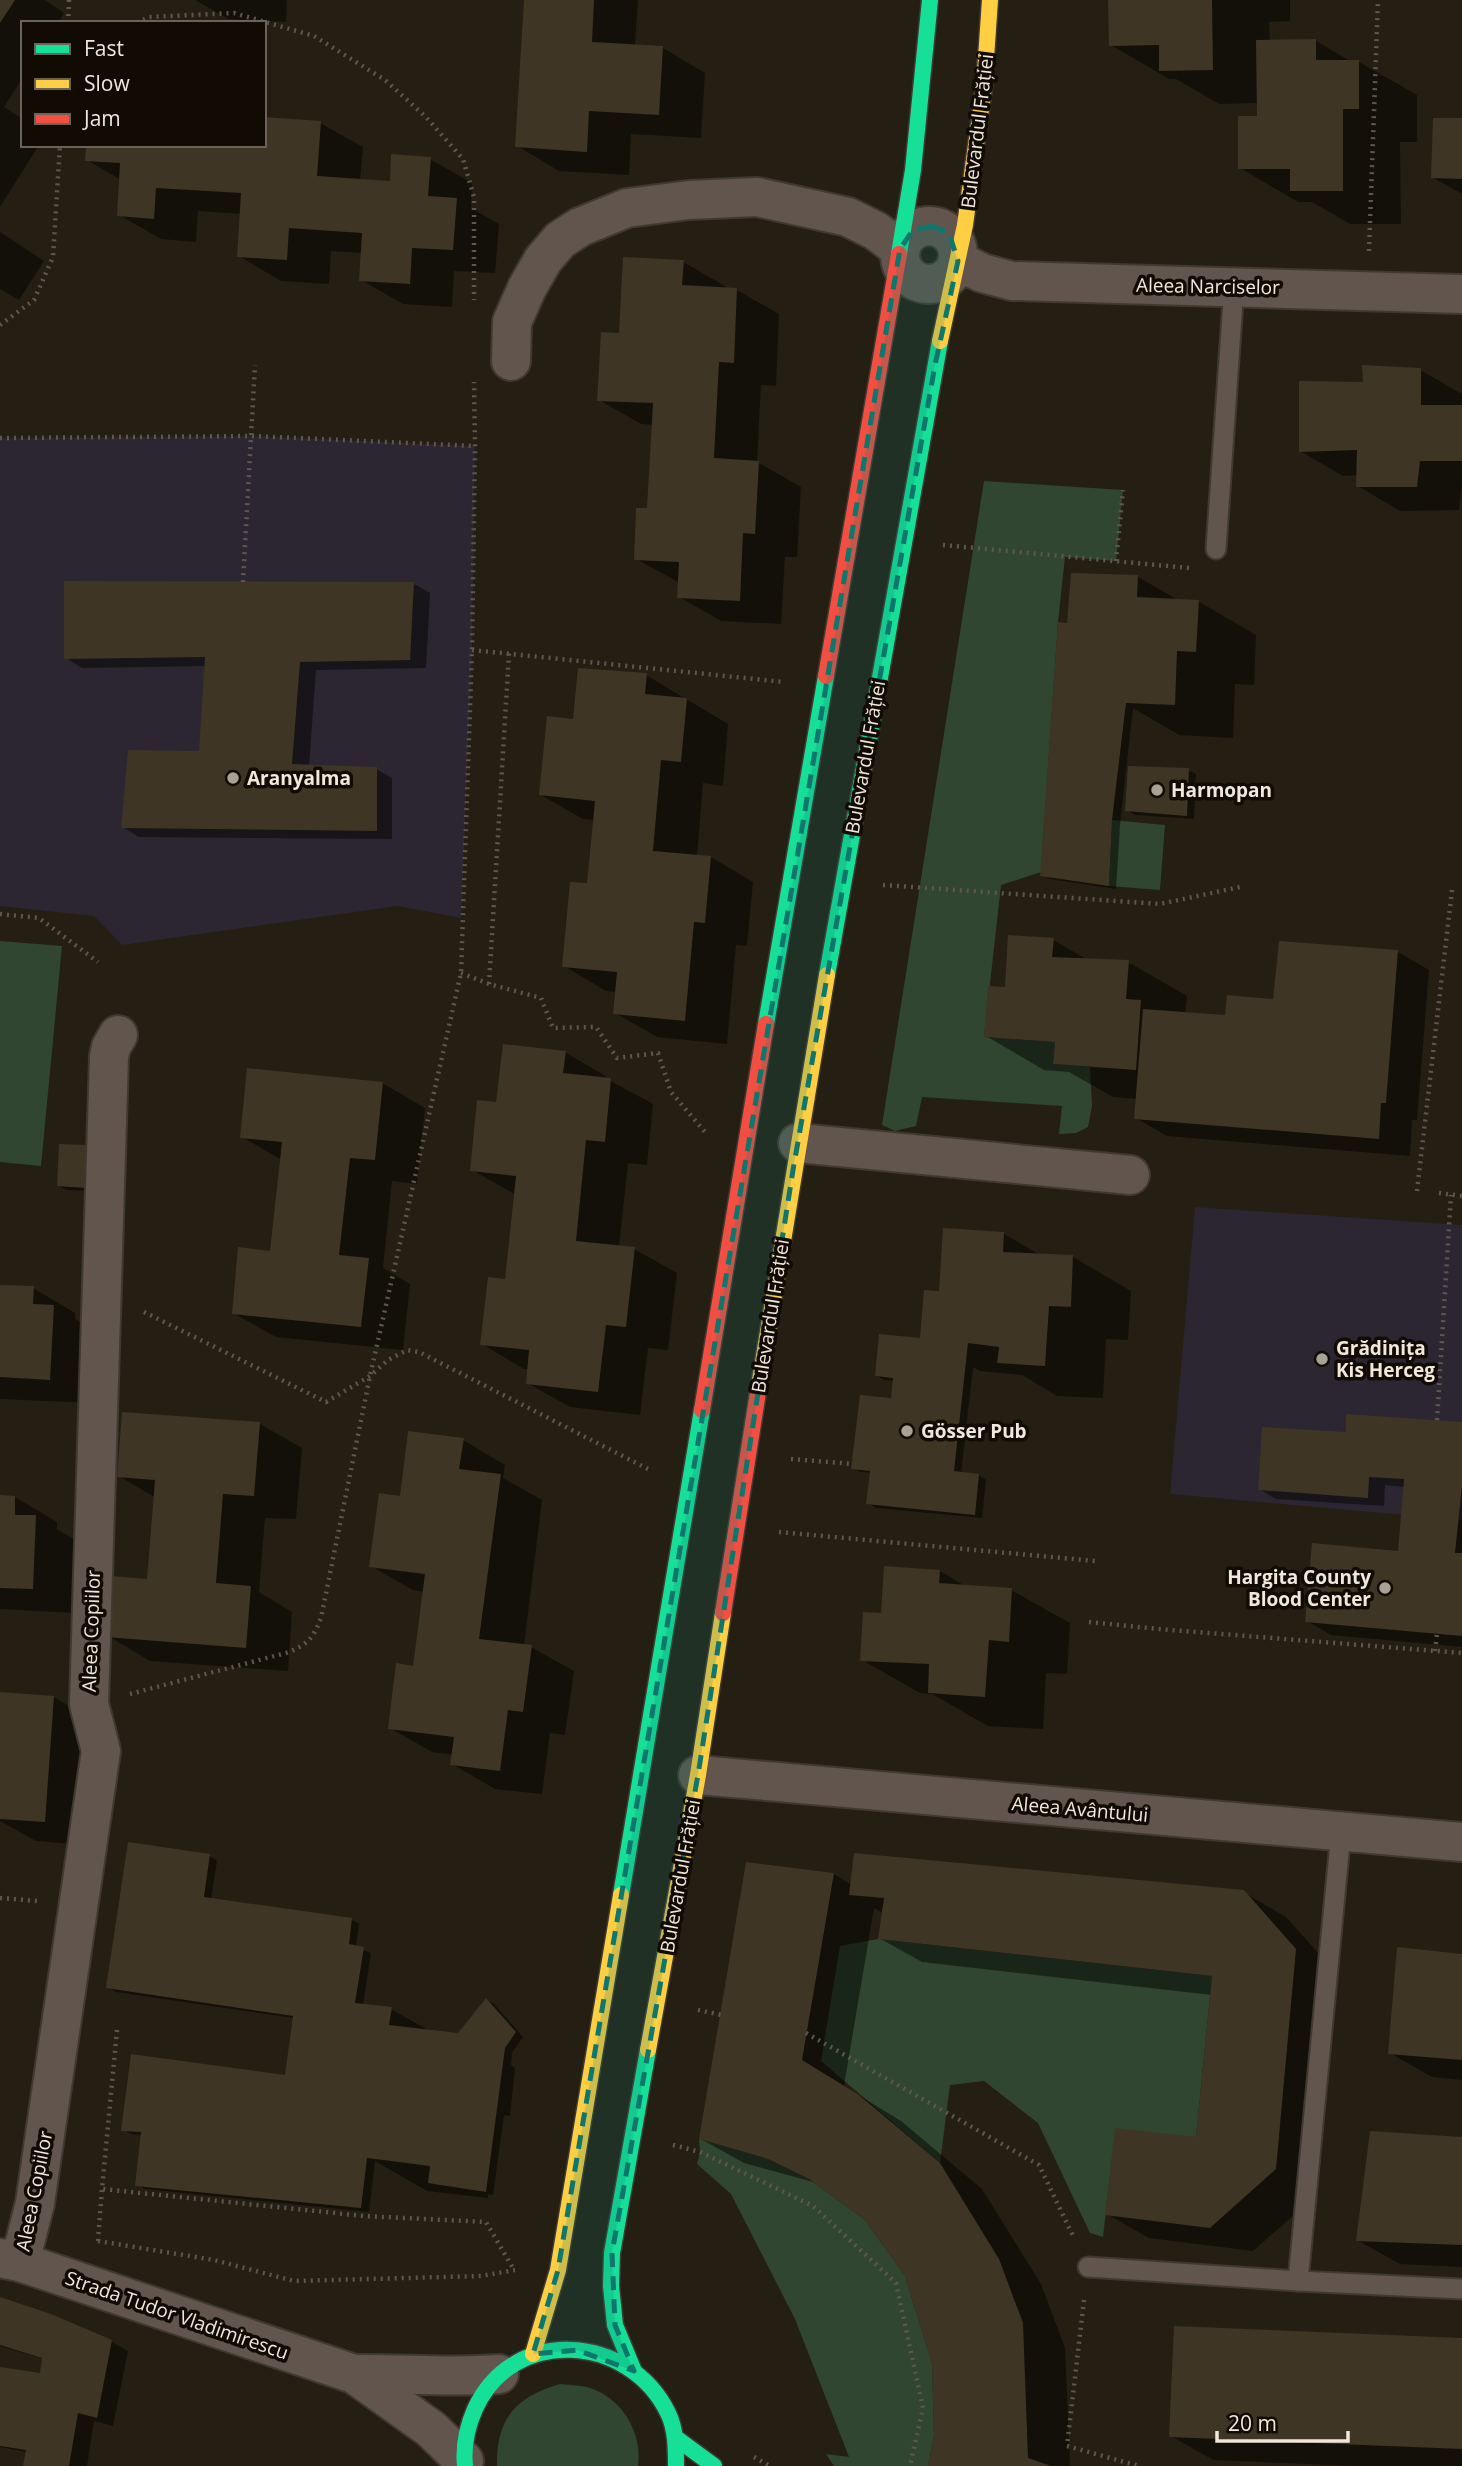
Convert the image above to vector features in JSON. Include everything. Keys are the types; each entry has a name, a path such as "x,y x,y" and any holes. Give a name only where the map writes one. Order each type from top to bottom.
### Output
{"main road":[{"path":"533,2354 558,2270 746,1145 900,249 913,170 930,0"},
{"name":"Bulevardul Frăției","path":"634,2371 615,2325 611,2286 612,2253 698,1775 798,1143 937,354 958,261 984,87 990,0"},
{"path":"464,2463 467,2428 479,2400 499,2374 515,2362 555,2349 607,2356 634,2371 653,2389 668,2413 676,2438 676,2466"},
{"path":"676,2438 714,2466"}],"street":[{"path":"511,361 512,322 543,260 560,240 580,227 627,208 690,200 757,197 848,217 876,231 900,249"},
{"name":"Bulevardul Frăției","path":"900,249 906,236 913,230 932,226 949,233 958,250 958,261"},
{"name":"Aleea Narciselor","path":"958,261 982,273 1012,281 1462,294"},
{"name":"Aleea Copiilor","path":"10,2260 35,2203 101,1751 89,1704 109,1057 118,1035"},
{"path":"798,1143 1130,1175"},
{"name":"Aleea Avântului","path":"698,1775 1462,1842"},
{"name":"Strada Tudor Vladimirescu","path":"10,2260 354,2374 431,2429 464,2463"},
{"name":"Strada Tudor Vladimirescu","path":"354,2374 415,2373 458,2377 499,2374"}],"lane":[{"path":"1216,549 1234,286"},
{"path":"1298,2281 1341,1832"},
{"path":"1088,2267 1462,2289"}],"path":[{"path":"68,21 69,0"},
{"path":"1367,291 1377,0"},
{"path":"141,21 149,17 234,13 262,21"},
{"path":"266,22 314,36 385,80 426,117 463,159 474,197 474,307"},
{"path":"0,325 34,300 53,257 60,147"},
{"path":"243,582 255,365"},
{"path":"89,1704 286,1653 302,1647 315,1634 321,1618 370,1376 461,973 472,650 474,377"},
{"path":"0,438 253,436 475,446"},
{"path":"1116,561 1123,490"},
{"path":"904,541 1195,568"},
{"path":"472,650 825,687"},
{"path":"489,984 509,653"},
{"path":"844,882 1160,904 1240,887"},
{"path":"1417,1191 1452,890"},
{"path":"0,914 39,918 98,962"},
{"path":"461,973 489,984 541,998 553,1028 596,1027 617,1058 658,1053 671,1092 711,1139 746,1145"},
{"path":"1439,1194 1462,1196"},
{"path":"1437,1420 1451,1195"},
{"path":"103,1292 326,1402 370,1376 387,1360 407,1350 419,1352 688,1490"},
{"path":"748,1456 853,1464"},
{"path":"737,1528 1095,1561"},
{"path":"1088,1622 1462,1653"},
{"path":"1435,1651 1437,1634"},
{"path":"117,2030 97,2241 214,2260 294,2281 481,2276 514,2270 558,2270"},
{"path":"806,2034 1039,2165 1088,2267 1067,2446 1139,2466"},
{"path":"633,2136 700,2151 813,2206 897,2283 923,2408 910,2466"},
{"path":"102,2189 365,2216 485,2222 514,2270"},
{"path":"749,2455 770,2466"}],"highlighted area":[{"path":"932,226 949,233 958,261 935,365 793,1170 698,1775 612,2253 615,2325 634,2371 577,2350 533,2354 558,2270 900,249 913,230"}],"shaded area":[{"name":"Aranyalma","path":"253,436 475,446 472,650 461,918 398,906 122,945 94,916 0,906 0,438"},
{"name":"Grădinița Kis Herceg","path":"1195,1207 1462,1225 1462,1520 1170,1494"}],"green space":[{"path":"984,481 1123,490 1116,561 1065,557 1041,872 1001,885 984,1037 1055,1042 1053,1064 1090,1067 1092,1106 1088,1127 1076,1133 1059,1134 1062,1106 922,1097 916,1126 895,1131 882,1125"},
{"path":"1112,820 1165,825 1160,890 1109,886"},
{"path":"0,941 62,946 41,1166 0,1162"},
{"path":"878,1939 1212,1976 1196,2137 1115,2133 1103,2237 1090,2233 1038,2123 984,2081 950,2085 940,2163 821,2061 840,1946"},
{"path":"699,2139 768,2159 809,2179 865,2220 905,2276 932,2363 934,2436 928,2466 834,2466 826,2454 849,2457 795,2319 731,2194 697,2164"},
{"path":"560,2384 595,2390 617,2405 626,2415 637,2439 638,2466 497,2466 500,2435 511,2412 531,2396"}],"building":[{"path":"0,0 15,0 0,23"},
{"path":"524,0 594,0 592,42 663,46 659,115 589,111 587,152 515,147"},
{"path":"1108,0 1212,0 1213,70 1159,71 1159,45 1109,46"},
{"path":"1316,39 1316,60 1359,60 1359,109 1343,109 1343,191 1290,191 1290,169 1238,169 1238,116 1257,116 1256,40"},
{"path":"266,117 321,121 317,176 390,181 391,154 431,157 428,196 457,198 453,250 412,248 410,284 359,281 362,233 289,228 287,260 237,257 241,193 156,188 154,219 117,216 120,163 85,161 86,147 266,147"},
{"path":"1433,118 1462,118 1462,179 1431,178"},
{"path":"623,257 684,260 682,285 737,288 734,363 719,362 714,458 759,461 755,534 743,533 740,601 677,598 679,562 634,560 636,508 647,508 653,403 597,401 601,332 619,333"},
{"path":"1362,365 1421,368 1421,405 1462,405 1462,461 1420,461 1417,487 1356,487 1357,450 1299,452 1299,381 1363,382"},
{"path":"1071,573 1138,575 1137,597 1199,600 1196,652 1177,651 1175,705 1126,703 1112,820 1109,886 1040,876 1058,622 1067,623"},
{"path":"64,581 414,582 410,660 300,662 292,764 377,767 377,831 121,828 128,750 199,751 205,657 64,659"},
{"path":"578,668 647,673 645,694 687,698 681,762 661,760 653,851 711,856 705,923 694,922 685,1021 613,1014 617,972 562,967 570,882 587,883 595,801 539,795 547,716 573,719"},
{"name":"Harmopan","path":"1128,766 1189,768 1187,816 1125,811"},
{"path":"1008,935 1054,938 1052,957 1129,960 1126,999 1141,1000 1136,1070 1053,1064 1055,1042 984,1037 988,986 1005,987"},
{"path":"1279,941 1398,950 1386,1103 1381,1103 1379,1139 1134,1119 1143,1009 1225,1015 1227,995 1273,999"},
{"path":"503,1044 566,1051 563,1073 611,1078 605,1142 586,1140 576,1241 635,1247 626,1327 606,1325 598,1392 526,1384 529,1350 480,1345 488,1277 505,1279 516,1176 470,1171 477,1100 496,1102"},
{"path":"247,1068 383,1082 375,1160 350,1158 339,1255 369,1258 361,1327 232,1314 238,1247 270,1251 282,1142 240,1138"},
{"path":"59,1144 88,1145 86,1188 57,1186"},
{"path":"943,1228 1004,1232 1003,1252 1073,1255 1071,1307 1049,1306 1045,1366 997,1363 999,1347 968,1343 954,1471 979,1474 975,1515 866,1504 870,1471 851,1469 860,1395 891,1398 893,1378 875,1376 879,1334 920,1338 924,1290 939,1291"},
{"path":"0,1285 34,1286 33,1304 54,1305 50,1380 0,1377"},
{"path":"122,1412 260,1422 254,1496 223,1494 216,1583 251,1586 246,1648 106,1637 111,1576 147,1579 155,1480 117,1477"},
{"path":"1346,1414 1462,1422 1462,1485 1455,1553 1462,1553 1462,1636 1305,1622 1312,1543 1398,1551 1404,1479 1369,1477 1368,1498 1258,1490 1262,1427 1346,1432"},
{"path":"408,1431 464,1438 459,1469 501,1474 479,1639 532,1645 523,1712 508,1710 500,1771 450,1765 454,1737 388,1729 396,1663 413,1666 425,1574 369,1567 379,1493 400,1496"},
{"path":"0,1495 15,1496 15,1515 36,1515 33,1589 0,1588"},
{"path":"884,1566 940,1570 939,1583 1012,1588 1009,1642 989,1640 985,1697 928,1693 929,1664 860,1661 863,1612 881,1613"},
{"path":"0,1692 54,1696 45,1822 0,1819"},
{"path":"128,1842 210,1854 204,1897 352,1918 349,1944 364,1947 355,2003 392,2007 389,2025 458,2033 486,1998 516,2032 505,2048 486,2192 428,2183 430,2166 367,2158 361,2208 135,2186 141,2132 121,2131 131,2054 285,2075 293,2016 106,1988"},
{"path":"854,1853 1244,1890 1296,1949 1276,2169 1210,2228 1105,2215 1115,2128 1196,2137 1212,1976 878,1939 884,1898 849,1895"},
{"path":"746,1862 834,1873 802,2060 859,2095 940,2163 999,2259 1023,2323 1028,2458 1051,2466 928,2466 934,2436 932,2363 905,2276 865,2220 809,2179 768,2159 699,2139"},
{"path":"1397,1947 1462,1954 1462,2060 1388,2054"},
{"path":"1370,2131 1462,2137 1462,2245 1356,2241"},
{"path":"0,2297 51,2314 112,2340 97,2418 78,2413 69,2466 23,2466 26,2450 0,2446 0,2367 40,2373 42,2358 0,2345"},
{"path":"1174,2326 1462,2338 1462,2449 1169,2437"}],"traffic: fast":[{"path":"899,254 913,170 930,0"},
{"path":"827,975 940,341"},
{"path":"766,1024 826,676"},
{"path":"621,1895 702,1410"},
{"path":"634,2371 615,2325 611,2286 612,2253 648,2050"},
{"path":"465,2466 465,2444 470,2423 475,2409 493,2382 516,2363 543,2353 572,2350 600,2355 627,2367 650,2387 671,2419 676,2466"},
{"path":"676,2438 714,2466"}],"traffic: slow":[{"path":"940,341 965,225 984,87 990,0"},
{"path":"759,1386 827,975"},
{"path":"648,2050 698,1775 723,1613"},
{"path":"533,2354 558,2270 621,1895"}],"traffic: jam":[{"path":"826,676 899,254"},
{"path":"702,1410 766,1024"},
{"path":"723,1613 759,1386"}],"place":[{"name":"Aranyalma","path":"233,778"},
{"name":"Harmopan","path":"1157,790"},
{"name":"Grădinița Kis Herceg","path":"1322,1359"},
{"name":"Gösser Pub","path":"907,1431"},
{"name":"Hargita County Blood Center","path":"1385,1588"}]}
